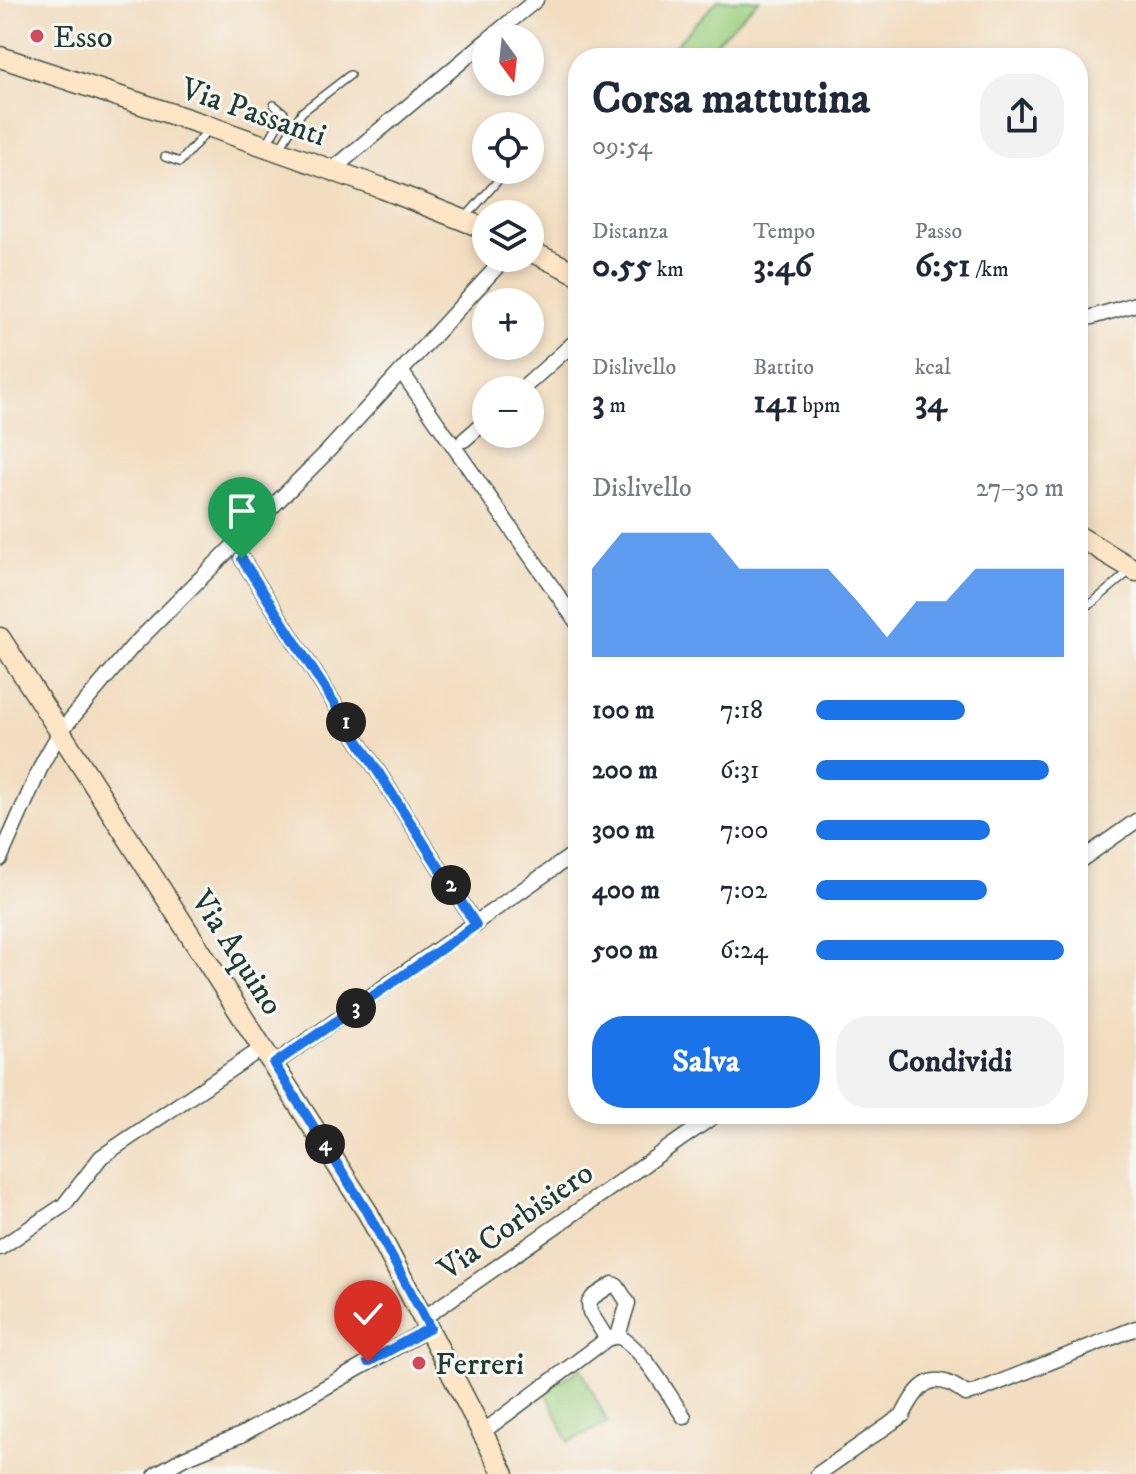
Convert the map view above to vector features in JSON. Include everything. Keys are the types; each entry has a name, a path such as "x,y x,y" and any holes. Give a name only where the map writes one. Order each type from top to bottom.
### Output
{"street":[{"path":"507,24 536,0"},
{"path":"332,170 472,53"},
{"name":"Via Passanti","path":"0,57 272,148 472,223"},
{"path":"544,258 568,269"},
{"path":"0,859 43,762 60,732 132,647 327,452 492,272"},
{"path":"1088,318 1136,304"},
{"path":"537,376 568,348"},
{"path":"401,371 568,610"},
{"path":"464,440 472,433"},
{"path":"1088,542 1134,570"},
{"path":"242,559 476,925"},
{"name":"Via Aquino","path":"0,638 368,1213 504,1474"},
{"path":"1088,855 1136,821"},
{"path":"0,1248 64,1205 101,1157 269,1056 476,925 568,858"},
{"name":"Via Corbisiero","path":"156,1474 184,1458 241,1435 428,1323 703,1124"},
{"path":"818,1474 903,1415 909,1400 935,1380 947,1380 966,1394 975,1392 1136,1328"},
{"path":"484,1431 613,1337 625,1339 643,1359 684,1417"}],"lane":[{"path":"272,148 302,112 350,75"},
{"path":"272,148 284,113 274,105"},
{"path":"165,157 180,162 211,127"},
{"path":"464,220 495,184"},
{"path":"1091,604 1134,570"}],"green space":[{"path":"718,0 759,0 710,48 672,48"},
{"path":"581,1369 608,1423 568,1442 545,1390"}],"place":[{"name":"Esso","path":"37,36"},
{"name":"Ferreri","path":"419,1363"}],"route":[{"path":"242,559 476,925 274,1064 368,1213 430,1328 368,1362"}]}
